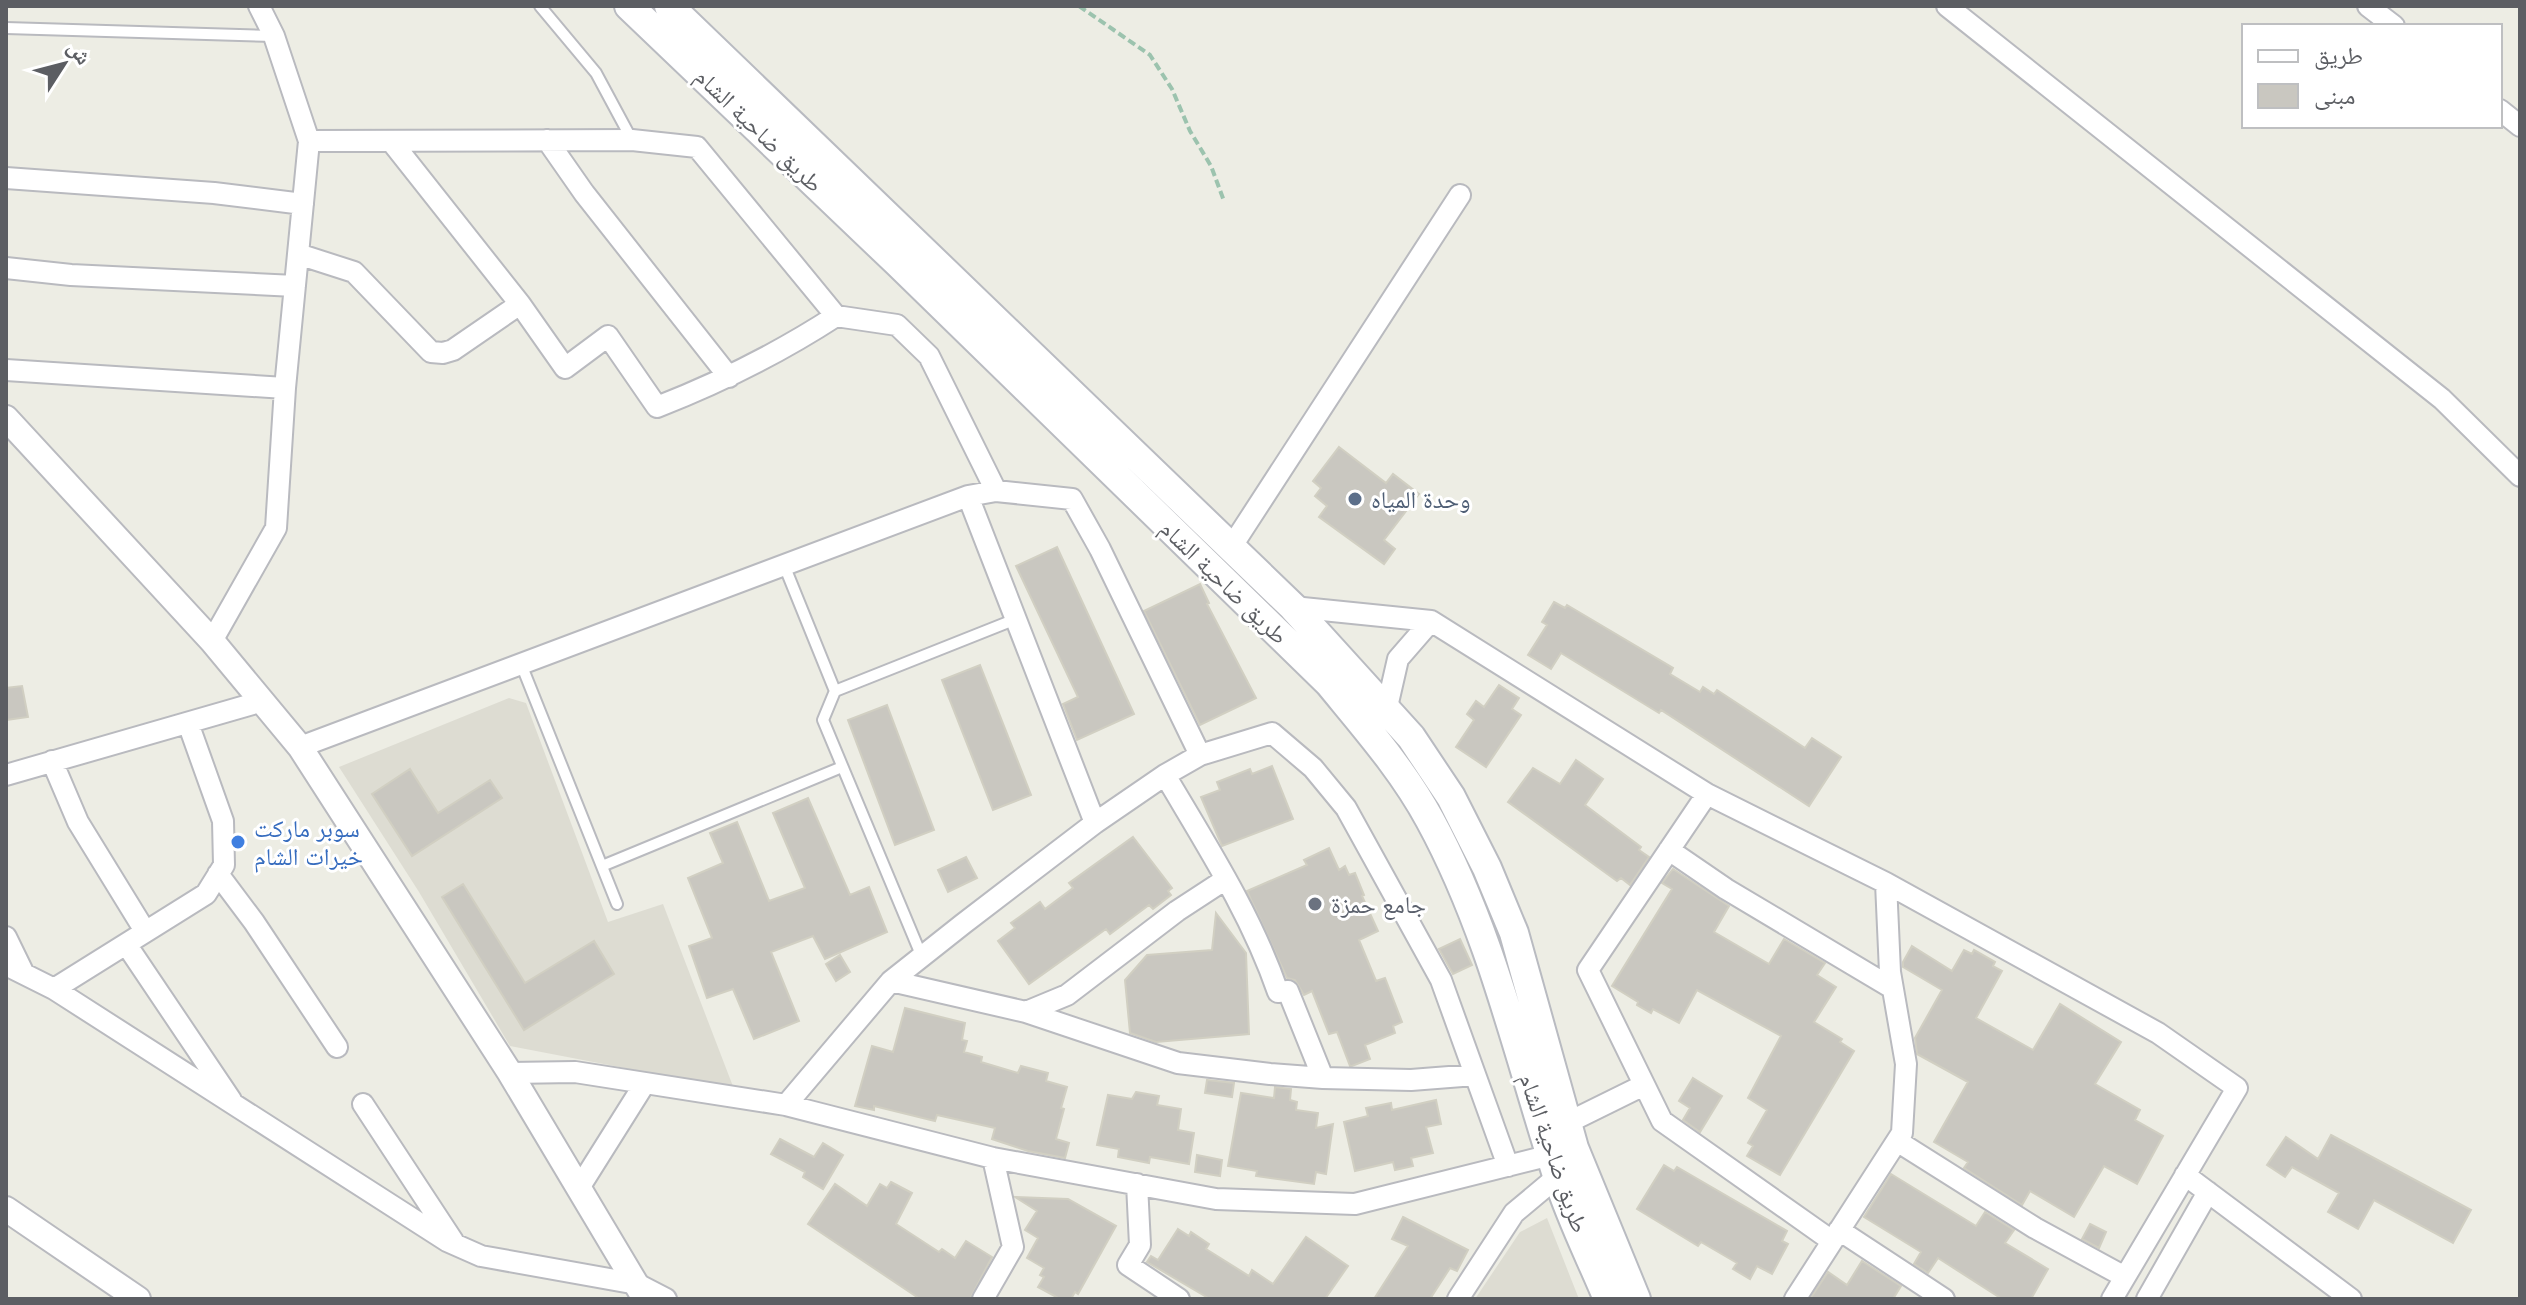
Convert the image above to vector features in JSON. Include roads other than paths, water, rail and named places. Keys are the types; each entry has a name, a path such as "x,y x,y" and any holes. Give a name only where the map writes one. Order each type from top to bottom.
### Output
{"main road":[{"name":"طريق ضاحية الشام","path":"629,6 898,263 1317,672 1384,749 1429,818 1485,940 1554,1166 1608,1299"},
{"name":"طريق ضاحية الشام","path":"669,6 1293,607 1411,737 1451,797 1487,868 1514,933 1588,1187 1636,1299"}],"street":[{"path":"212,641 276,528 285,388 309,141 274,36 259,6"},
{"path":"1947,6 2442,399 2520,476"},
{"path":"2368,6 2391,24"},
{"path":"2502,112 2520,126"},
{"path":"547,140 584,193 729,377"},
{"path":"309,141 632,140 697,147 836,316"},
{"path":"391,141 520,304 565,368 608,336 657,407 729,377 787,348 836,316 897,325 929,356 996,491"},
{"path":"6,178 214,193 303,204"},
{"path":"1230,549 1460,195"},
{"path":"298,254 354,272 431,352 453,350 520,304"},
{"path":"6,268 71,275 295,286"},
{"path":"6,370 285,388"},
{"path":"6,418 212,641 300,747 510,1073 641,1292"},
{"path":"300,747 968,496 996,491 1072,499 1100,549 1200,755"},
{"path":"968,496 1095,823"},
{"path":"1293,607 1431,621 1707,794 1886,883 2158,1033 2237,1088 2112,1299"},
{"path":"1387,707 1398,659 1431,621"},
{"path":"6,775 263,701"},
{"path":"54,989 206,894 224,865 223,821 188,723"},
{"path":"786,1105 891,981 1095,823 1200,755 1272,733 1313,768 1346,808 1441,980 1508,1166"},
{"path":"52,761 78,822 145,931"},
{"path":"1165,775 1248,919 1278,992 1288,991 1323,1078"},
{"path":"1707,794 1588,970 1662,1121 1836,1236 1944,1299"},
{"path":"1669,850 1726,889 1892,988"},
{"path":"218,874 254,922 337,1047"},
{"path":"1026,1012 1067,995 1177,911 1226,879"},
{"path":"1795,1299 1902,1133 1906,1064 1892,988 1886,883"},
{"path":"6,937 15,969 54,989 455,1245 481,1256 666,1299"},
{"path":"126,944 235,1107"},
{"path":"891,981 1026,1012 1178,1063 1323,1078 1411,1080 1475,1075"},
{"path":"510,1073 575,1072 786,1105 993,1158 1216,1199 1355,1204 1508,1166 1554,1166"},
{"path":"579,1188 645,1083"},
{"path":"1567,1123 1644,1085"},
{"path":"363,1104 455,1245"},
{"path":"1897,1141 2035,1228 2125,1277"},
{"path":"983,1299 1013,1247 993,1158"},
{"path":"1458,1299 1514,1213 1554,1166"},
{"path":"2185,1175 2351,1299"},
{"path":"1137,1184 1140,1245 1128,1265 1179,1299"},
{"path":"2147,1299 2208,1192"},
{"path":"6,1209 138,1299"}],"lane":[{"path":"540,6 596,73 632,140"},
{"path":"6,28 274,36"},
{"path":"784,565 835,691 823,720 922,957"},
{"path":"835,691 1016,619"},
{"path":"521,664 617,904"},
{"path":"602,866 842,767"}],"place":[{"name":"وحدة المياه","path":"1355,499"},
{"name":"سوبر ماركت خيرات الشام","path":"238,842"},
{"name":"جامع حمزة","path":"1315,904"}]}
